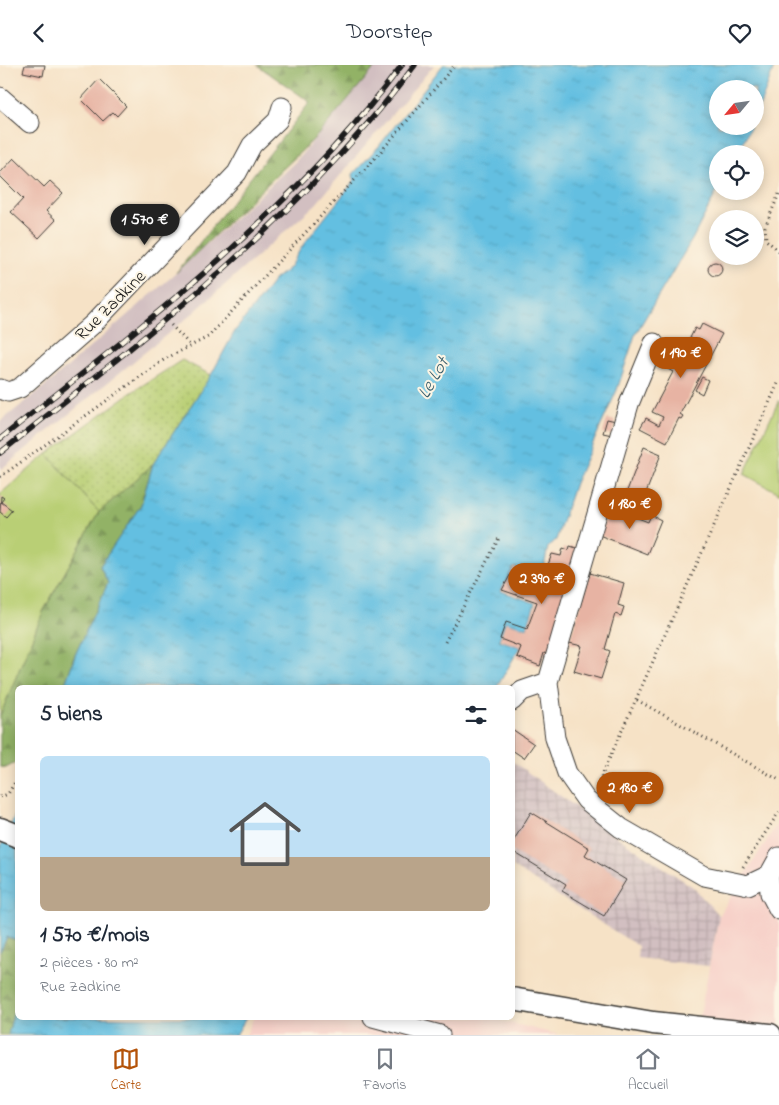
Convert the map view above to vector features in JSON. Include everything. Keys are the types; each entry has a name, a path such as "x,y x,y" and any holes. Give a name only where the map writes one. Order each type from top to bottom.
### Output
{"main road":[{"path":"0,829 15,834"},
{"path":"515,1000 653,1023 770,1035"}],"street":[{"path":"0,97 30,123"},
{"name":"Rue Zadkine","path":"0,389 8,392 20,388 93,324 237,173 252,145 278,120 282,107"},
{"path":"654,343 629,404 548,682 555,738 567,773 586,800 621,828 704,876 748,885 774,880"},
{"path":"515,698 522,691 548,682"},
{"path":"779,857 770,893 779,910"},
{"path":"384,1020 440,1035"}],"path":[{"path":"0,477 165,359 208,337 377,156 455,65"},
{"path":"779,194 765,227 766,240 779,251"},
{"path":"171,325 190,346"},
{"path":"603,792 597,786 779,381"},
{"path":"445,642 499,538"},
{"path":"637,700 779,780"},
{"path":"0,797 8,794 15,782"},
{"path":"735,866 742,868 779,813"}],"shaded area":[{"path":"377,65 434,65 316,204 192,314 0,470 0,422 50,382 176,273 296,161"},
{"path":"515,763 623,841 693,887 719,916 709,966 637,958 638,946 515,868"},
{"path":"779,821 779,1035 696,1035 719,916"},
{"path":"253,1020 498,1020 559,1035 246,1035"}],"green space":[{"path":"257,65 377,65 316,137 176,273 310,102"},
{"path":"182,360 211,375 153,464 99,512 47,454 129,394"},
{"path":"779,400 779,493 744,474"},
{"path":"47,454 99,512 44,610 0,716 0,494"},
{"path":"153,464 141,505 100,566 108,583 76,653 65,685 15,685 15,763 6,768 0,767 0,716 44,610 99,512"},
{"path":"7,937 15,939 15,1006 8,1035 0,1035 0,952"}],"water":[{"name":"Le Lot","path":"443,65 775,65 764,95 764,80 709,80 709,135 746,135 742,145 709,145 709,200 712,200 693,238 635,335 617,390 575,483 556,540 548,547 542,577 514,567 501,591 535,603 527,628 505,622 499,640 520,647 498,685 65,685 76,653 108,583 100,566 141,505 153,464 211,375 235,331 274,280 289,268 303,245 354,181 353,174 379,146"},
{"path":"15,815 15,939 7,937 0,952 0,848"},
{"path":"15,1006 15,1020 245,1020 236,1035 8,1035"}],"building":[{"path":"25,65 45,65 43,76 23,72"},
{"path":"99,79 126,106 117,116 113,112 103,121 81,99"},
{"path":"14,158 44,187 50,181 63,193 46,211 56,220 39,238 11,212 23,199 0,176 0,173"},
{"path":"710,265 721,266 720,274 715,276 710,274 708,269"},
{"path":"702,324 722,334 680,414 683,416 681,419 679,418 667,442 640,428 646,418 659,425 663,417 652,412 673,372 652,360 660,345 681,356 695,328 699,330"},
{"path":"702,377 708,380 702,394 695,390"},
{"path":"607,419 616,421 612,435 603,433"},
{"path":"644,447 661,454 642,503 625,496"},
{"path":"1,496 4,498 1,502 12,510 6,517 0,512"},
{"path":"610,507 648,522 651,515 661,520 647,554 599,535"},
{"path":"570,546 583,550 550,655 544,653 540,666 517,657 521,647 500,639 506,622 527,629 537,602 502,590 514,568 543,578 552,554 561,556 563,548 569,550"},
{"path":"590,573 624,583 618,605 624,607 621,616 615,614 605,649 610,651 601,679 574,671 582,646 569,643"},
{"path":"515,731 534,744 524,758 515,752"},
{"path":"531,812 589,848 585,855 626,880 604,916 562,891 566,884 515,853 515,838"}],"railway":[{"path":"0,439 161,310 264,218 313,170 359,119 402,65"},
{"path":"0,453 166,319 272,224 322,174 370,121 415,65"}]}
